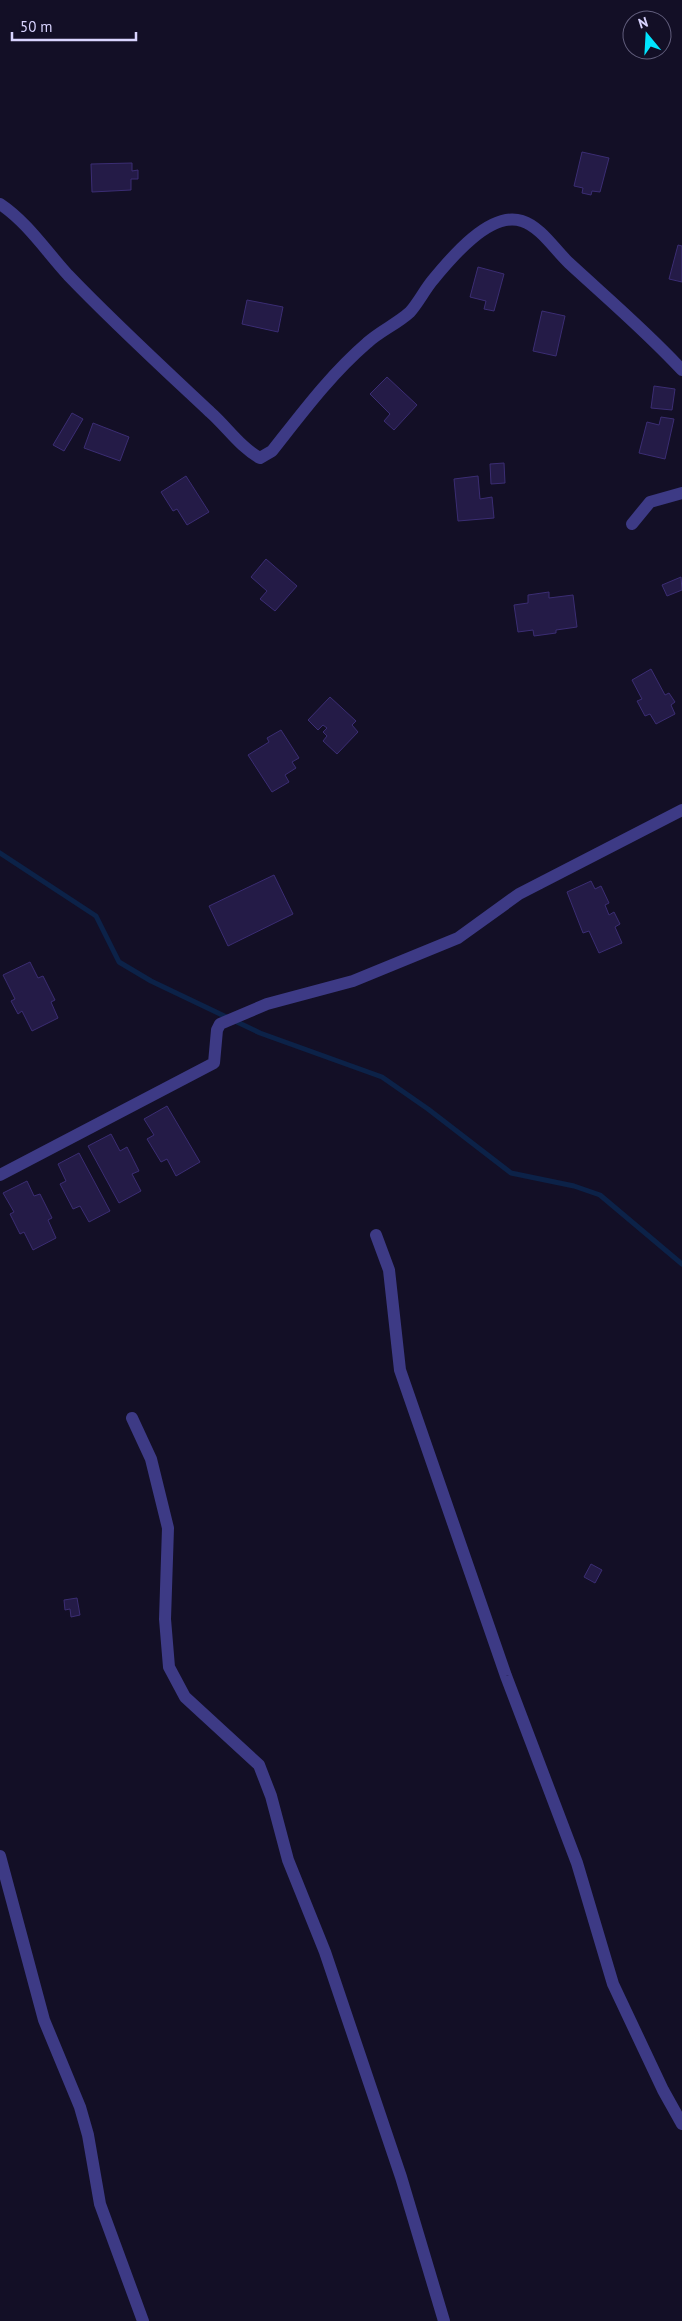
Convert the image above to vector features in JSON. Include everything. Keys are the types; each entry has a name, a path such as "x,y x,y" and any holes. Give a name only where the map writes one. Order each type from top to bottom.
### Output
{"street":[{"path":"0,204 13,213 68,275 137,343 220,420 247,450 260,458 272,451 329,379 368,342 410,312 432,281 458,253 484,229 508,219 522,221 546,238 568,262 648,333 682,370"},
{"path":"632,524 650,502 682,493"},
{"path":"0,1175 214,1063 217,1030 220,1024 267,1004 353,981 458,938 519,894 682,810"},
{"path":"376,1235 389,1270 400,1370 499,1658 576,1863 613,1984 663,2090 682,2124"},
{"path":"132,1418 151,1459 168,1528 165,1619 169,1667 185,1697 259,1765 271,1796 288,1860 325,1952 401,2177 444,2321"},
{"path":"0,1856 44,2020 80,2107 88,2135 100,2204 143,2321"}],"building":[{"path":"582,152 609,158 600,192 592,191 591,195 582,193 583,188 574,186"},
{"path":"132,163 132,171 138,170 138,179 131,179 131,190 92,192 91,164"},
{"path":"678,245 682,246 682,282 669,279"},
{"path":"478,267 504,274 494,311 484,309 486,301 470,297"},
{"path":"247,300 283,307 278,332 242,324"},
{"path":"542,311 565,316 556,356 533,351"},
{"path":"387,377 417,405 394,430 384,421 390,414 370,394"},
{"path":"654,386 675,389 672,410 651,408"},
{"path":"72,413 83,419 64,451 53,445"},
{"path":"661,417 674,419 665,459 639,453 647,422 659,425"},
{"path":"93,423 129,437 120,461 84,448"},
{"path":"504,463 505,483 491,484 490,464"},
{"path":"186,476 209,512 187,525 177,509 173,511 161,492"},
{"path":"478,476 480,499 492,497 494,518 458,521 454,479"},
{"path":"266,559 297,586 275,611 260,599 267,591 251,577"},
{"path":"681,577 682,590 667,596 662,585"},
{"path":"549,592 549,598 573,595 577,627 556,630 556,633 534,636 533,630 518,632 514,605 528,603 528,595"},
{"path":"651,669 665,695 669,693 675,702 671,705 675,714 656,724 650,714 645,716 637,701 642,699 632,680"},
{"path":"330,697 356,721 352,725 358,732 337,754 323,741 327,736 323,732 327,728 323,725 318,730 308,720"},
{"path":"281,730 299,758 292,762 296,768 285,775 289,782 272,792 248,755 269,742 267,738"},
{"path":"274,875 293,914 228,946 209,906"},
{"path":"591,881 595,889 601,886 609,903 605,905 609,915 614,912 620,924 615,927 622,943 599,953 589,931 583,933 567,892"},
{"path":"30,962 38,978 43,976 55,1000 51,1002 58,1018 32,1031 22,1011 18,1014 11,1001 15,999 3,975"},
{"path":"167,1106 200,1162 176,1176 167,1159 161,1162 147,1139 154,1135 144,1119"},
{"path":"111,1134 120,1151 127,1147 139,1171 132,1174 141,1191 119,1203 88,1146"},
{"path":"79,1153 110,1211 89,1222 80,1206 73,1209 60,1184 66,1181 58,1164"},
{"path":"27,1181 34,1196 40,1194 52,1218 48,1220 56,1238 33,1250 24,1232 20,1234 10,1214 14,1212 3,1193"},
{"path":"591,1564 602,1570 595,1583 584,1577"},
{"path":"77,1598 80,1615 71,1617 70,1609 65,1610 64,1600"}],"waterway":[{"path":"0,853 96,916 119,962 151,981 260,1033 382,1077 428,1109 511,1173 574,1186 600,1195 682,1264"}]}
